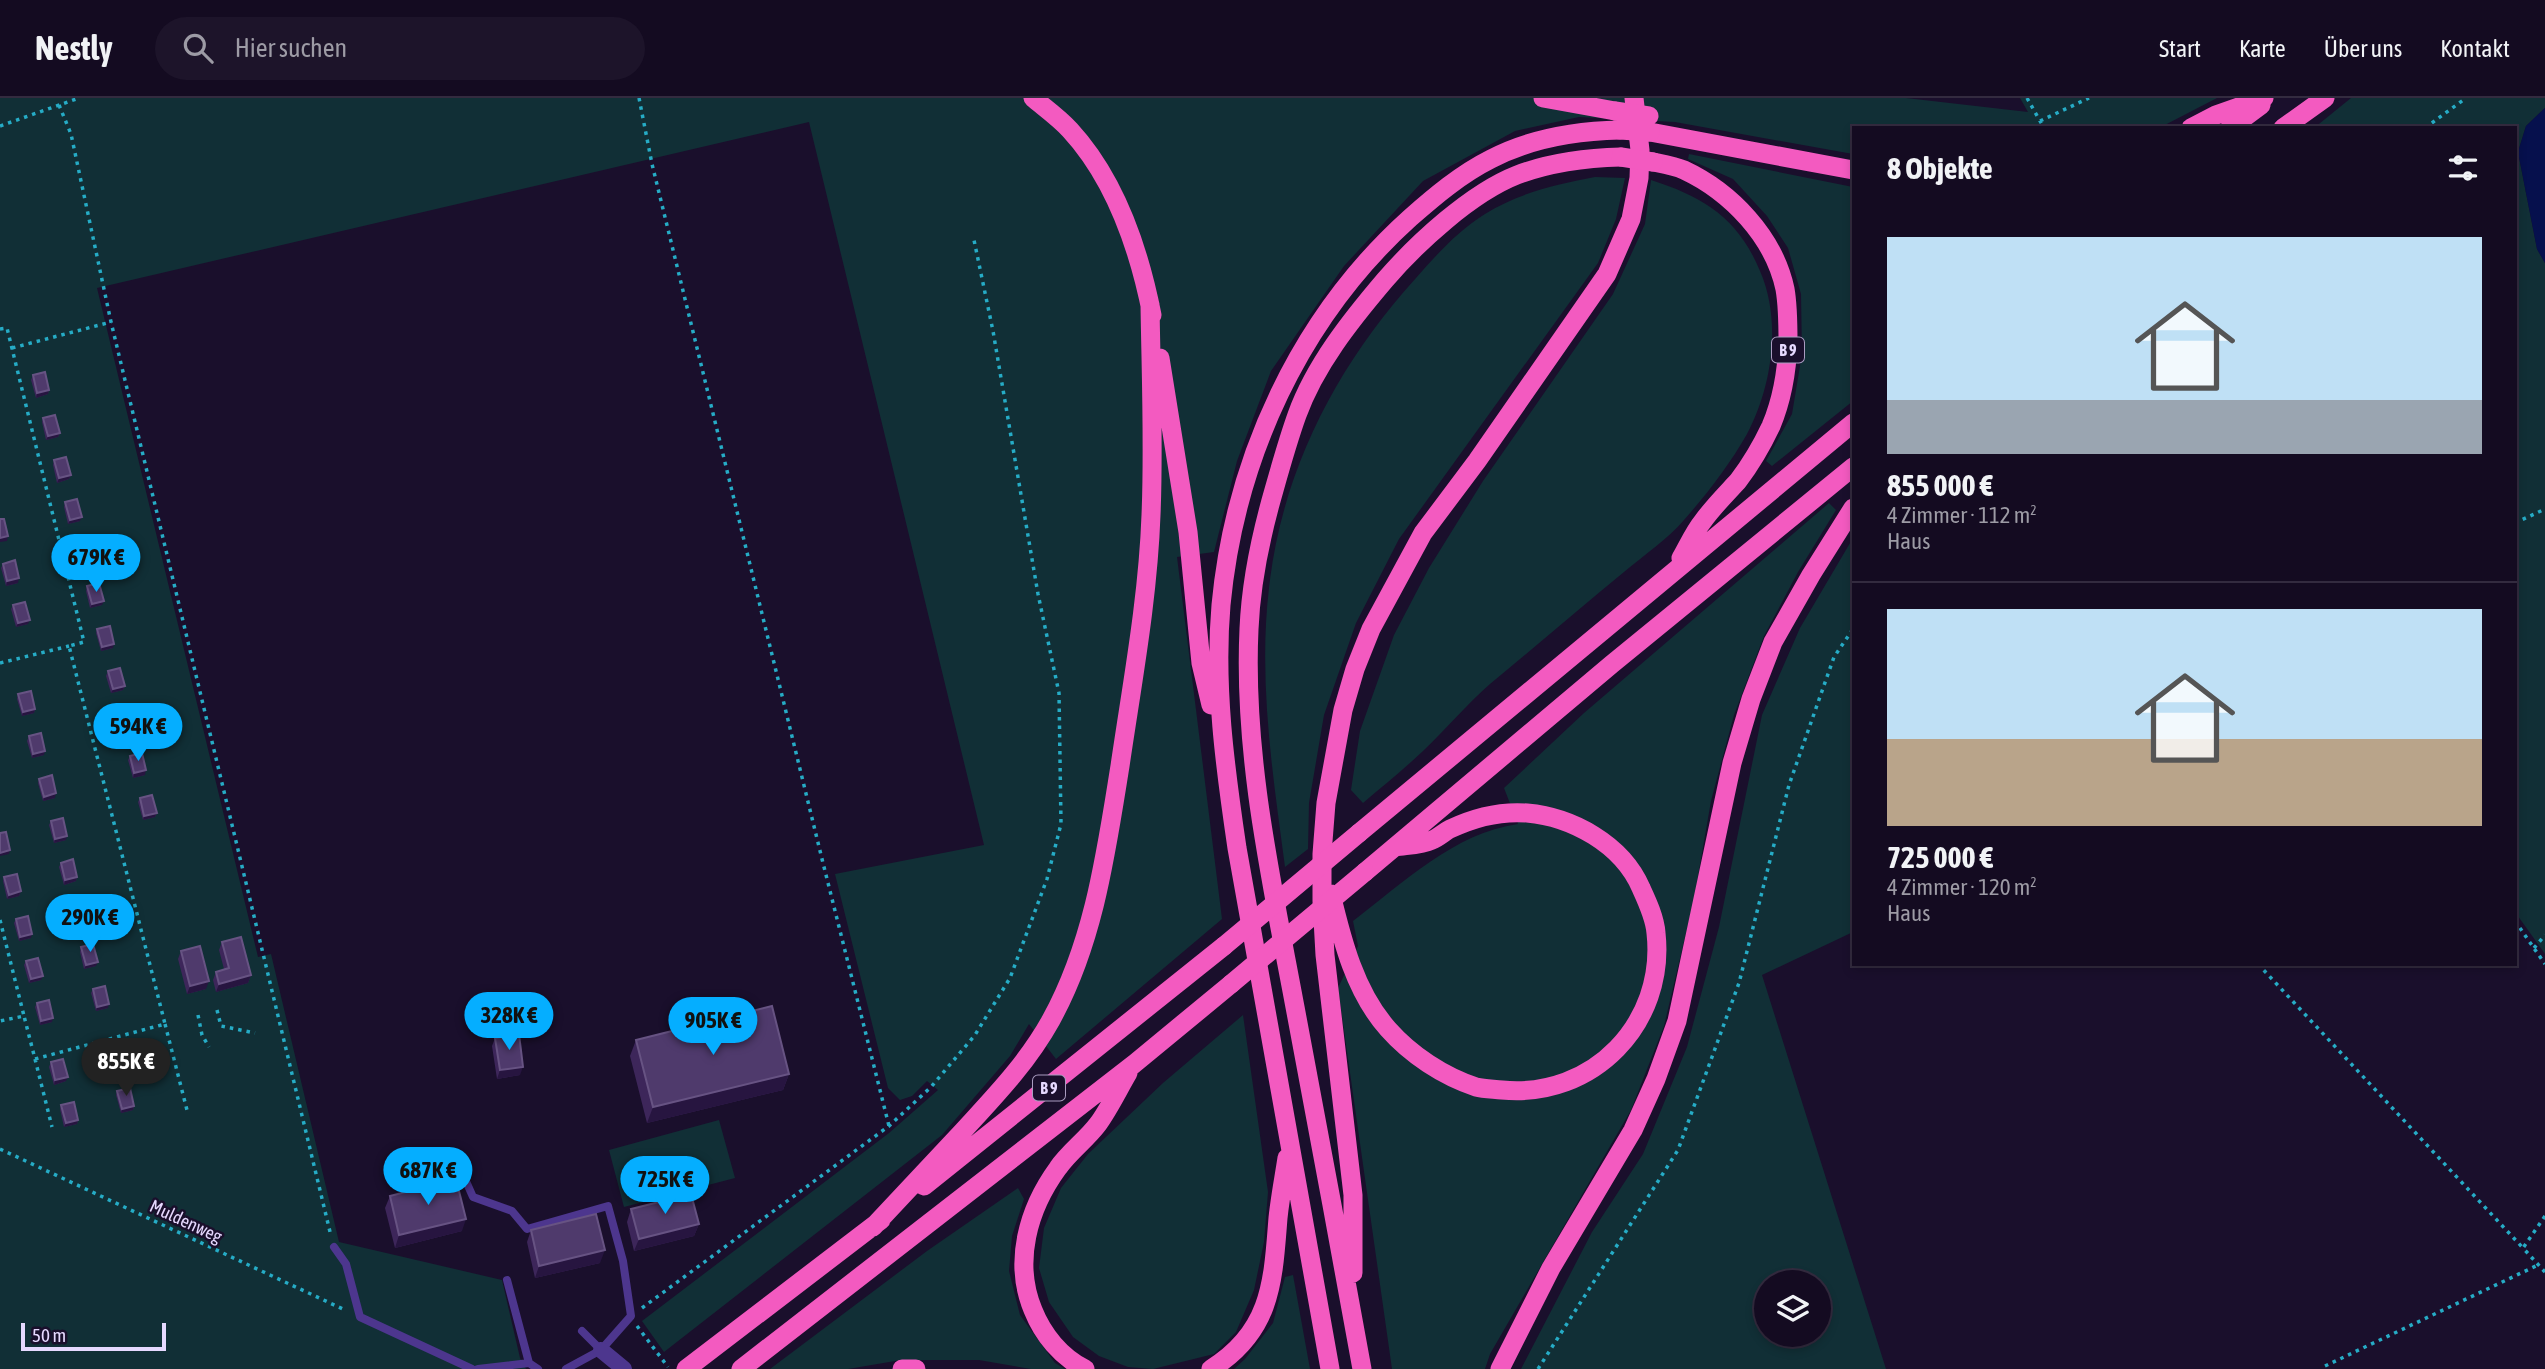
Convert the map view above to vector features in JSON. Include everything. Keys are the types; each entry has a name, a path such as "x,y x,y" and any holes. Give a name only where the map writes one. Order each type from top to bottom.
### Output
{"highway":[{"path":"1033,98 1069,129 1091,157 1112,193 1129,232 1150,304 1188,532 1202,663 1225,761"},
{"path":"1543,98 1615,111 1714,145 1852,170"},
{"path":"1353,1320 1353,1195 1325,955 1322,854 1334,747 1355,669 1371,629 1423,533 1581,314 1607,274 1622,243 1631,219 1639,178 1640,150 1634,98"},
{"path":"2195,126 2216,115 2264,98"},
{"path":"2233,126 2270,98"},
{"path":"2286,126 2325,98"},
{"path":"1330,1369 1237,848 1225,761 1219,659 1223,594 1234,523 1259,439 1292,368 1317,324 1370,257 1396,231 1456,180 1493,158 1546,138 1649,124"},
{"name":"B 9","path":"686,1369 873,1227 1224,946 1359,833 1673,571 1702,521 1740,478 1759,450 1772,423 1788,361 1785,288 1774,257 1758,231 1738,208 1711,185 1682,169 1621,157 1586,158 1549,165 1514,176 1433,230 1363,305 1317,372 1297,413 1263,529 1249,626 1248,675 1252,742 1272,883 1353,1320 1362,1369"},
{"path":"873,1227 1018,1071 1051,1020 1090,926 1125,731 1141,618 1151,518 1153,451 1150,304"},
{"path":"1673,571 1852,423"},
{"path":"741,1369 1134,1063 1612,664 1852,468"},
{"path":"1500,1369 1551,1268 1633,1129 1656,1079 1676,1021 1731,763 1751,699 1773,642 1852,510"},
{"path":"1322,854 1336,916 1352,967 1368,999 1387,1028 1410,1051 1443,1073 1477,1087 1514,1091 1541,1090 1596,1068 1637,1024 1651,997 1657,962 1656,930 1637,878 1619,856 1599,839 1552,816 1497,814 1472,820 1431,841 1395,847"},
{"path":"1086,1369 1075,1364 1053,1344 1038,1323 1024,1277 1024,1250 1039,1199 1058,1167 1097,1125 1134,1063"},
{"path":"1211,1369 1243,1344 1258,1321 1271,1290 1289,1143"},
{"path":"902,1369 916,1369"}],"street":[{"path":"601,1350 624,1369"}],"lane":[{"path":"461,1170 473,1196 512,1211 527,1229 608,1206 623,1261 631,1316 601,1350 566,1369"},
{"path":"334,1247 346,1264 360,1317 472,1369"},
{"path":"507,1280 529,1363"},
{"path":"582,1331 601,1350"},
{"path":"478,1369 529,1363 538,1369"}],"path":[{"path":"0,127 79,98"},
{"path":"639,98 652,164 889,1126"},
{"path":"2027,98 2043,126"},
{"path":"2040,121 2089,98"},
{"path":"2428,126 2466,98"},
{"path":"59,105 71,134 111,321 334,1247"},
{"path":"670,1369 631,1316 889,1126 931,1087 975,1035 1010,978 1048,879 1061,824 1059,693 1038,594 993,331 974,240"},
{"path":"12,348 111,321"},
{"path":"0,329 7,327 84,642 0,663"},
{"path":"2517,522 2545,509"},
{"path":"1538,1369 1678,1150 1739,983 1788,785 1834,657 1852,630"},
{"path":"69,646 188,1114"},
{"path":"0,920 52,1127"},
{"path":"2517,924 2545,964"},
{"path":"2534,948 2545,935"},
{"path":"2260,966 2545,1272"},
{"path":"217,1010 221,1026 255,1033"},
{"path":"0,1021 24,1016"},
{"path":"198,1016 202,1035 209,1047"},
{"path":"35,1059 165,1024"},
{"name":"Muldenweg","path":"0,1150 360,1317"},
{"path":"2523,1248 2545,1216"},
{"path":"2325,1366 2538,1265"}],"green space":[{"path":"0,98 1906,98 2028,112 2020,98 2217,98 2163,126 1852,126 1852,154 1675,122 1579,117 1515,131 1423,181 1344,266 1271,371 1237,461 1214,552 1177,557 1222,919 1056,1059 1029,1024 1010,1056 942,1135 664,1352 642,1321 889,1133 938,1090 927,1081 912,1096 900,1100 888,1088 835,874 984,845 809,122 97,288 258,957 271,954 339,1242 502,1280 520,1358 526,1369 0,1369"},
{"path":"2351,98 2545,98 2545,108 2526,126 2518,152 2537,249 2545,263 2545,954 2517,915 2517,126 2316,126"},
{"path":"1689,154 1852,187 1852,402 1772,466 1766,461 1792,414 1802,354 1801,294 1788,248 1767,216 1733,179 1688,159"},
{"path":"1595,177 1625,178 1616,219 1598,263 1399,539 1356,623 1324,715 1309,803 1308,849 1285,867 1268,728 1266,623 1276,544 1300,461 1338,383 1362,347 1388,311 1457,235 1485,214 1511,200 1553,186"},
{"path":"1651,180 1687,194 1717,212 1741,237 1760,271 1767,290 1772,332 1768,375 1756,416 1726,468 1678,527 1490,684 1423,751 1363,803 1351,790 1360,731 1394,635 1429,568 1483,481 1613,294 1645,224"},
{"path":"1829,503 1836,510 1798,572 1764,636 1734,715 1711,801 1694,899 1664,1026 1631,1110 1490,1354 1485,1369 1392,1369 1338,988 1358,946 1353,921 1410,876 1451,849 1495,829 1518,824 1504,788 1584,713"},
{"path":"1852,540 1852,932 1762,975 1886,1369 1521,1369 1592,1232 1643,1154 1687,1047 1719,927 1762,715 1800,628"},
{"path":"1243,1015 1268,1192 1264,1242 1254,1290 1236,1332 1214,1354 1153,1369 1128,1367 1099,1356 1073,1337 1049,1302 1039,1268 1044,1228 1061,1188 1088,1154 1163,1083"},
{"path":"719,1120 735,1178 624,1207 609,1150"},
{"path":"1018,1188 1024,1199 1012,1236 1009,1271 1020,1315 1055,1363 1065,1369 1031,1369 979,1360 901,1360 848,1369 770,1369 927,1251"},
{"path":"1293,1275 1310,1369 1234,1369 1273,1323 1285,1277"}],"shaded area":[{"path":"2545,108 2545,263 2537,249 2518,152 2526,126"}],"building":[{"path":"45,372 49,390 37,393 33,375"},
{"path":"55,415 60,433 48,436 43,418"},
{"path":"66,457 71,475 59,478 54,460"},
{"path":"77,499 82,517 70,520 65,502"},
{"path":"0,519 4,519 8,536 0,538"},
{"path":"89,541 93,559 81,562 77,545"},
{"path":"15,560 19,578 7,581 3,564"},
{"path":"99,583 104,601 92,604 87,586"},
{"path":"25,602 30,620 18,623 13,605"},
{"path":"110,626 114,644 102,647 97,629"},
{"path":"120,668 125,686 113,689 108,671"},
{"path":"31,691 35,709 23,712 18,694"},
{"path":"131,710 136,728 123,731 119,713"},
{"path":"41,733 45,751 33,754 29,736"},
{"path":"142,753 146,770 134,773 130,756"},
{"path":"52,775 56,793 44,797 39,779"},
{"path":"152,795 157,813 144,816 140,798"},
{"path":"63,818 67,836 55,839 51,821"},
{"path":"6,832 10,850 0,853 0,833"},
{"path":"73,859 77,877 65,880 61,863"},
{"path":"17,874 21,891 9,895 4,877"},
{"path":"84,902 89,919 76,923 72,905"},
{"path":"28,916 32,934 20,937 16,919"},
{"path":"241,937 251,975 219,984 216,972 229,968 222,942"},
{"path":"93,944 98,962 86,965 81,947"},
{"path":"200,946 209,981 190,986 181,951"},
{"path":"38,958 43,976 31,979 26,961"},
{"path":"105,986 109,1004 97,1007 93,989"},
{"path":"49,1000 53,1018 41,1021 37,1003"},
{"path":"772,1006 789,1074 653,1107 636,1040"},
{"path":"519,1034 523,1067 500,1070 495,1038"},
{"path":"120,1046 125,1063 113,1067 108,1049"},
{"path":"63,1059 68,1077 55,1080 51,1062"},
{"path":"130,1088 134,1106 122,1109 117,1091"},
{"path":"74,1102 78,1120 66,1123 61,1105"},
{"path":"456,1179 466,1219 399,1235 390,1196"},
{"path":"691,1194 699,1224 639,1239 631,1209"},
{"path":"596,1214 605,1250 539,1266 531,1230"}]}
